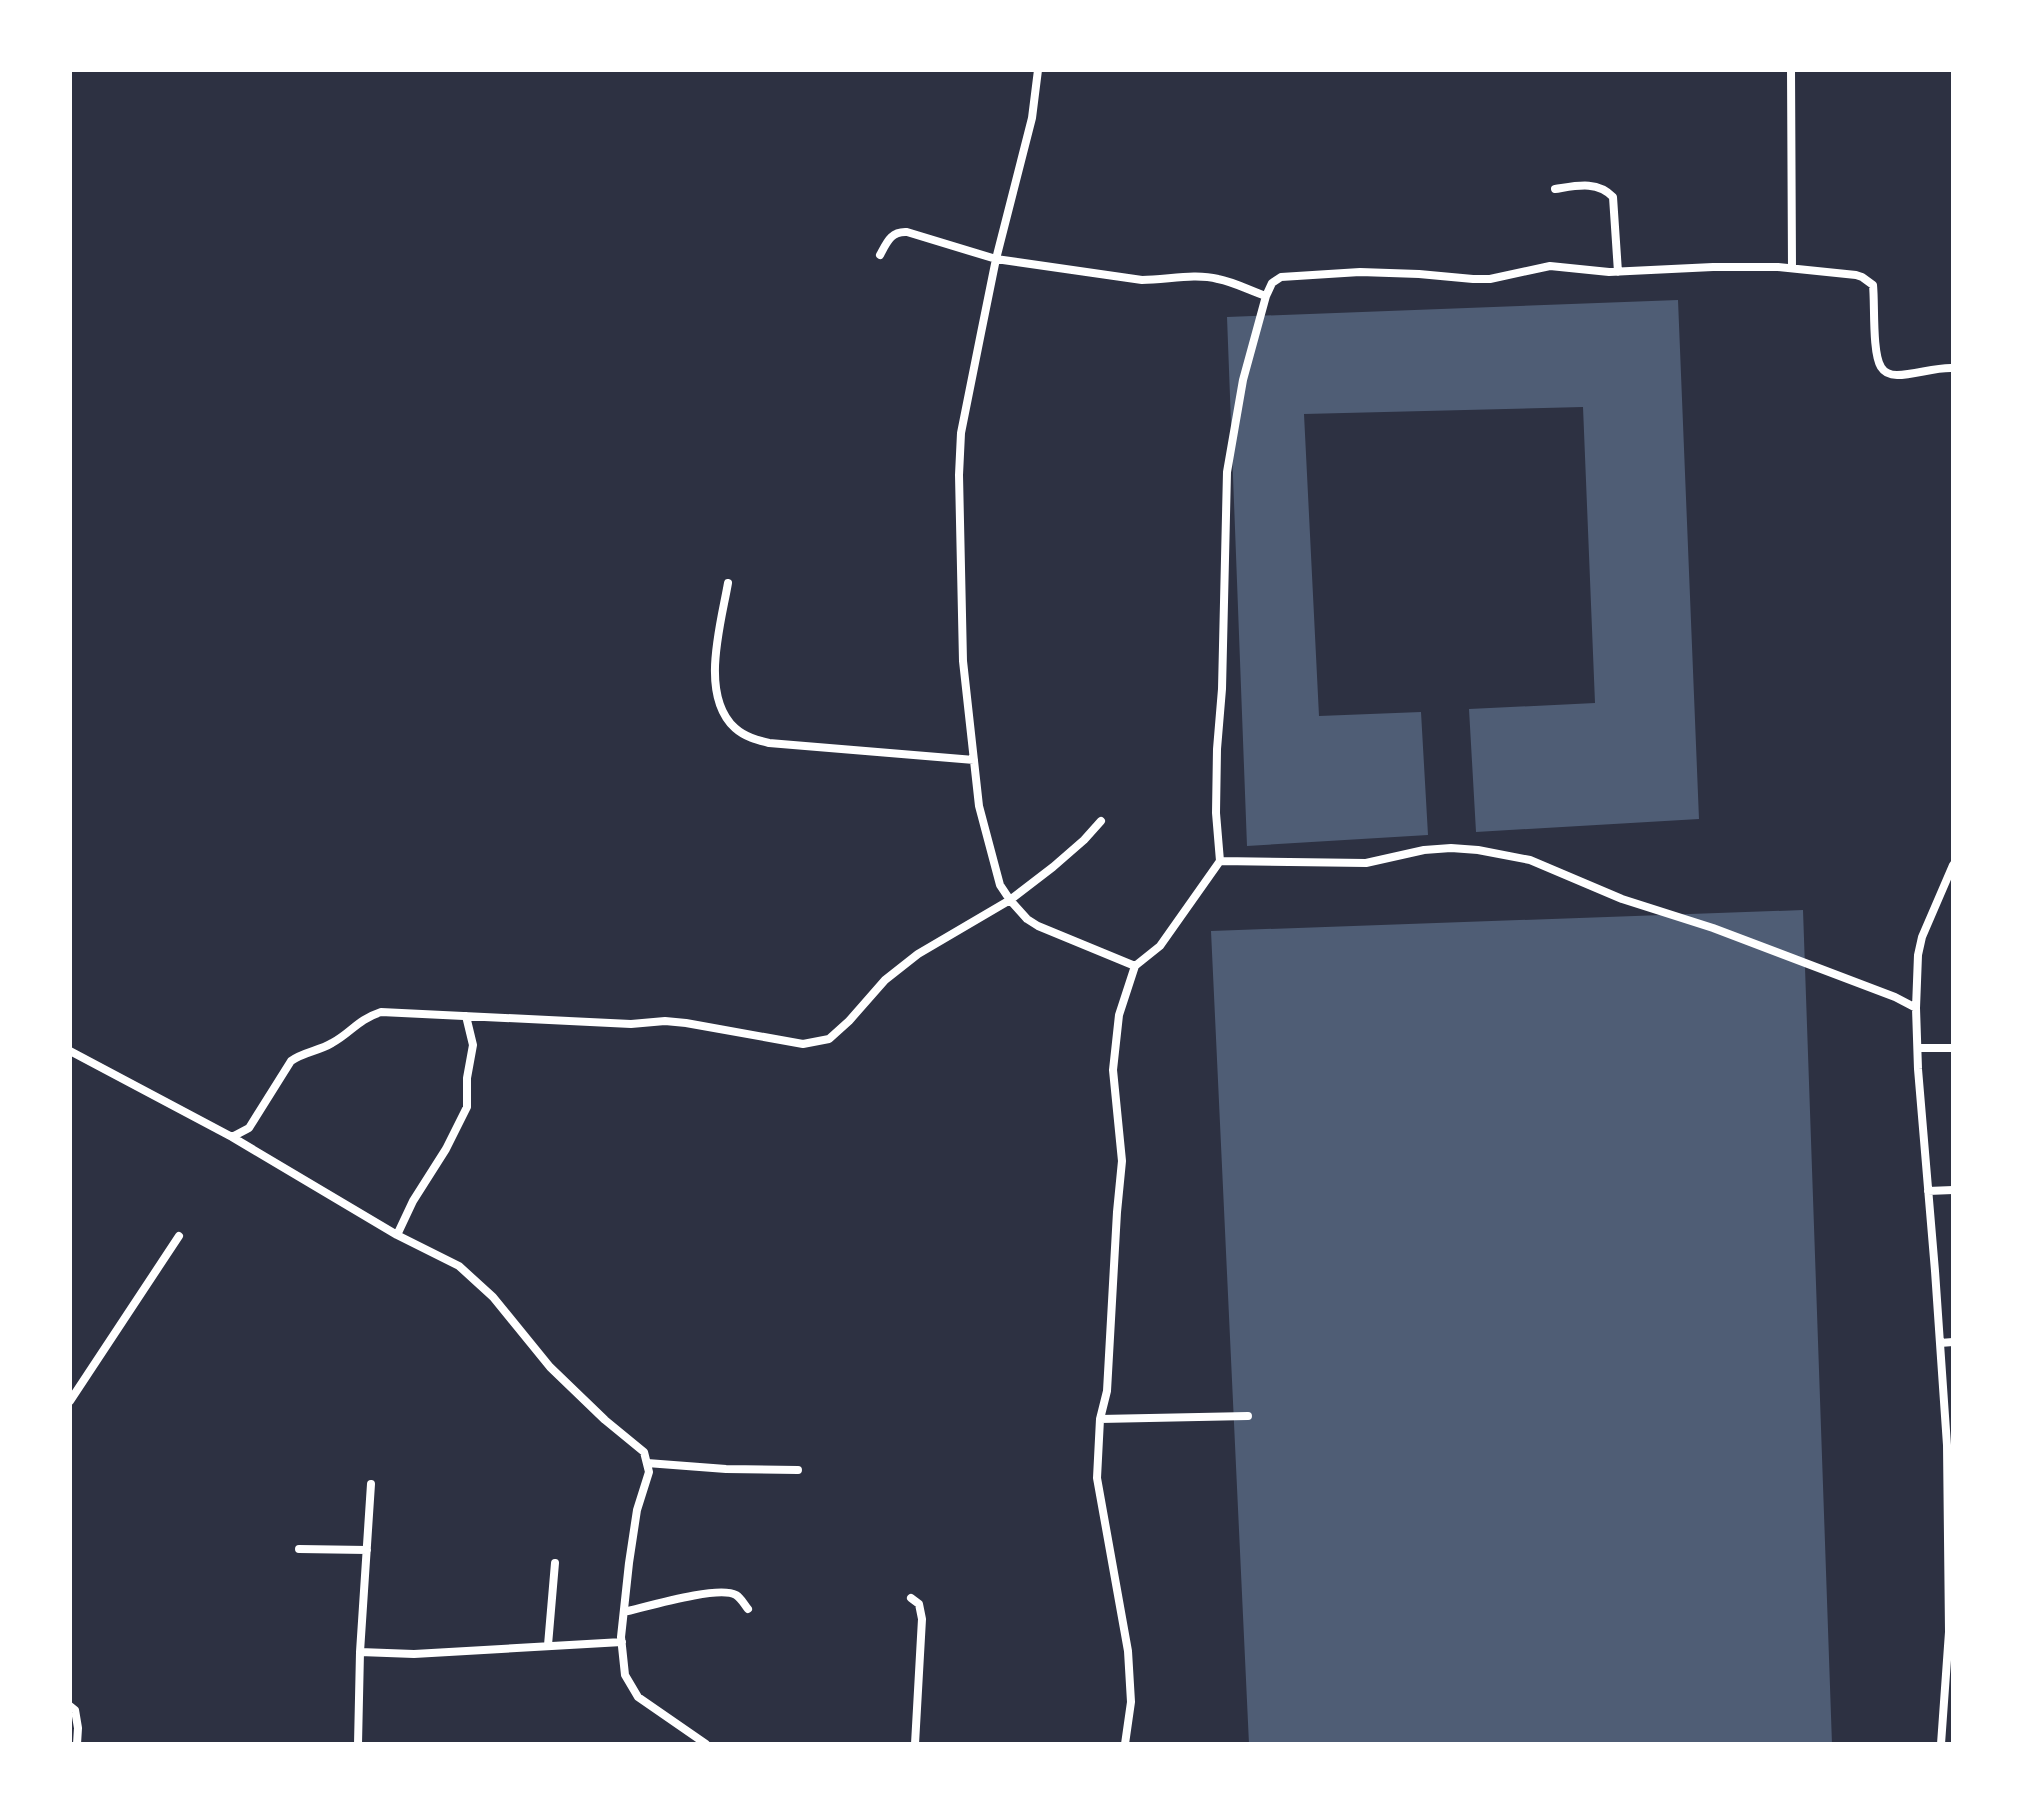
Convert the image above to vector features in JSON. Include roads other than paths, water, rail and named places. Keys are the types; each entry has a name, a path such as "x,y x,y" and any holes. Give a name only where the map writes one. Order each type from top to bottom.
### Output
{"street":[{"path":"1038,70 1032,118 996,259 961,433 963,661 979,806 1000,885 1027,919 1038,926 1135,966"},
{"path":"1791,70 1792,268"},
{"path":"1555,189 1587,185 1603,188 1613,197 1618,272"},
{"path":"880,255 888,240 895,233 902,232 996,259 1142,280 1219,279 1266,296"},
{"path":"1125,1744 1131,1702 1128,1651 1097,1478 1100,1419 1107,1391 1122,1161 1113,1070 1119,1015 1135,966 1160,946 1220,861 1216,813 1217,749 1222,689 1227,472 1243,380 1272,283 1281,277 1360,272 1481,279 1550,266 1618,272 1713,267 1792,268 1862,277 1873,285 1879,364 1888,374 1953,368"},
{"path":"728,583 716,653 715,686 726,716 734,727 750,738 769,743 974,760"},
{"path":"232,1137 249,1128 291,1061 332,1043 366,1017 381,1012 631,1024 665,1021 803,1044 829,1039 885,980 918,954 1010,900 1053,867 1101,821"},
{"path":"1220,861 1366,863 1424,850 1451,848 1530,860 1622,899 1713,928 1895,997 1916,1008"},
{"path":"1941,1744 1949,1632 1950,1471 1918,1069 1916,1008 1918,955 1922,937 1953,865"},
{"path":"397,1235 467,1107 467,1078 473,1045 466,1016"},
{"path":"1918,1048 1953,1048"},
{"path":"70,1051 232,1137 397,1235 459,1266 493,1297 550,1367 605,1420 644,1452 649,1472 637,1510 624,1612 622,1642 625,1675 638,1697 706,1744"},
{"path":"1928,1191 1953,1190"},
{"path":"70,1401 179,1236"},
{"path":"1940,1347 1953,1342"},
{"path":"1940,1347 1953,1353"},
{"path":"1100,1419 1248,1416"},
{"path":"647,1463 798,1470"},
{"path":"358,1744 360,1652 371,1484"},
{"path":"299,1549 367,1550"},
{"path":"548,1645 555,1563"},
{"path":"624,1612 720,1592 739,1596 748,1609"},
{"path":"911,1598 919,1604 922,1619 915,1744"},
{"path":"360,1652 414,1654 622,1642"},
{"path":"70,1706 75,1710 77,1744"}],"water":[{"path":"1678,300 1699,819 1476,832 1469,709 1595,703 1583,407 1304,414 1319,716 1421,712 1428,835 1247,846 1227,317"},
{"path":"1803,910 1832,1744 1249,1744 1211,931"}]}
